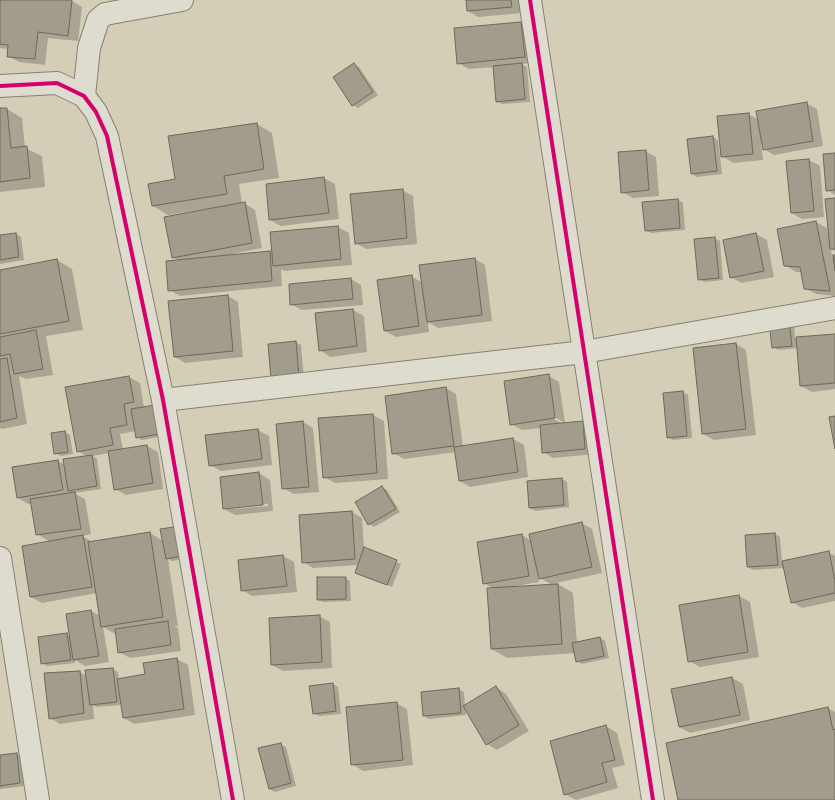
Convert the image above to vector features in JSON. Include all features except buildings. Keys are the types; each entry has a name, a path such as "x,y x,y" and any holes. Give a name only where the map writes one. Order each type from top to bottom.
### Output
{"street":[{"path":"84,96 89,48 98,20 105,14 182,0"},
{"path":"530,0 653,800"},
{"path":"0,86 57,83 84,96 96,112 107,136 163,400 233,800"},
{"path":"163,400 584,352 835,308"},
{"path":"0,558 38,800"}],"cycle path":[{"path":"530,0 653,800"},
{"path":"0,86 57,83 84,96 96,112 107,136 163,400 233,800"}]}
